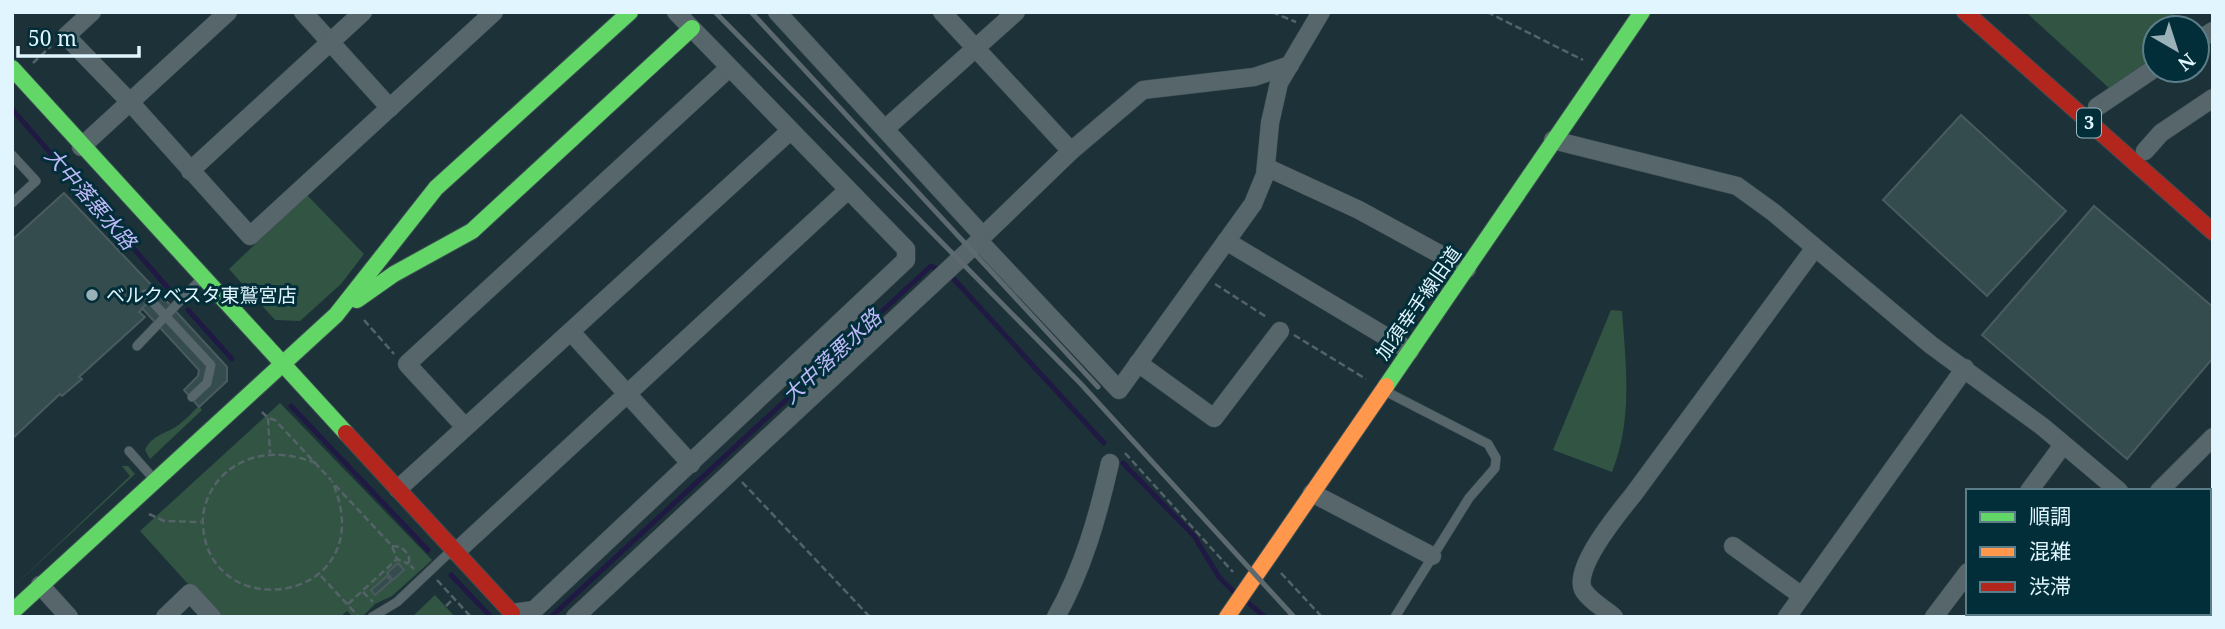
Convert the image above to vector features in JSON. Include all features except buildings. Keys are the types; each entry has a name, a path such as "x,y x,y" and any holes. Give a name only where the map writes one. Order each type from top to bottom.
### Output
{"street":[{"path":"92,12 66,36 250,236 494,12"},
{"path":"81,147 228,12"},
{"path":"303,12 390,108"},
{"path":"190,171 363,12"},
{"path":"12,612 336,315 436,188 630,12"},
{"path":"12,68 81,147 512,613 534,610 906,260 906,249 676,12"},
{"path":"777,12 885,128 1119,390 1254,204 1266,167 1279,83 1321,12"},
{"path":"942,12 1071,151"},
{"path":"885,128 1016,12"},
{"name":"加須幸手線旧道","path":"1230,611 1642,12"},
{"name":"3","path":"1965,12 2213,232"},
{"path":"336,315 394,274 472,231 692,29"},
{"path":"575,617 1071,151 1143,90 1254,77 1290,65"},
{"path":"465,427 407,365 729,68"},
{"path":"2097,107 2141,77"},
{"name":"3","path":"2076,88 2213,209"},
{"path":"2145,151 2161,133 2213,98"},
{"path":"398,489 790,131"},
{"path":"1553,140 1737,186 1773,212 1931,345 1965,368 2117,489"},
{"path":"1266,167 1359,211 1467,270"},
{"path":"454,551 848,190"},
{"path":"1226,241 1410,351"},
{"path":"1614,617 1583,591 1581,582 1601,534 1633,495 1814,248"},
{"path":"1138,363 1214,418 1280,331"},
{"path":"571,332 691,464"},
{"path":"1787,617 1965,368"},
{"path":"2161,489 2213,437"},
{"path":"2030,489 2063,445"},
{"path":"1056,617 1070,591 1098,513 1110,463"},
{"path":"1312,494 1432,556"},
{"path":"1733,546 1802,596"},
{"path":"1934,617 1966,575"},
{"path":"40,586 69,617"},
{"path":"165,617 190,593 212,617"}],"lane":[{"path":"12,155 36,181 12,203"},
{"path":"137,346 203,277"},
{"path":"145,294 211,365 207,383 192,397"},
{"path":"1384,390 1488,444 1496,458 1495,468 1469,498 1395,617"},
{"path":"129,451 154,480"},
{"path":"372,617 397,602 454,551"}],"path":[{"path":"1272,12 1312,29"},
{"path":"1487,12 1602,69"},
{"path":"32,64 66,36"},
{"path":"364,320 398,360 407,365"},
{"path":"262,412 275,420 316,463 392,546 397,559 415,570 422,563"},
{"path":"268,418 270,454"},
{"path":"1110,463 1120,449 1130,456 1246,588"},
{"path":"316,463 284,454 270,454 250,458 226,472 208,496 202,522 208,551 215,565 239,586 276,595 301,589 321,576 332,564 340,534 341,507 332,481"},
{"path":"732,471 870,617"},
{"path":"149,514 164,521 202,522"},
{"path":"392,546 401,547 409,555 409,564"},
{"path":"348,604 397,559"},
{"path":"1275,567 1322,617"},
{"path":"321,576 359,617"},
{"path":"437,580 471,617"},
{"path":"362,591 373,602"},
{"path":"446,606 454,598"}],"green space":[{"path":"2172,12 2174,14 2141,14 2141,69 2110,89 2028,14"},
{"path":"307,195 364,254 341,284 300,321 275,320 229,269"},
{"path":"1611,310 1622,311 1626,393 1623,433 1612,472 1553,450"},
{"path":"280,403 432,560 392,596 375,604 362,617 353,617 347,611 340,617 218,617 140,531"},
{"path":"199,406 202,410 150,459 145,450 151,441 180,424"},
{"path":"122,466 128,466 135,474 12,588 130,476"},
{"path":"435,595 455,617 412,617"}],"waterway":[{"name":"大中落悪水路","path":"12,109 168,288"},
{"name":"大中落悪水路","path":"551,617 931,266 951,276 1104,443"},
{"name":"大中落悪水路","path":"188,310 232,359"},
{"name":"大中落悪水路","path":"291,406 428,550"},
{"name":"大中落悪水路","path":"1123,463 1194,536 1219,577 1235,593"},
{"name":"大中落悪水路","path":"451,575 491,617"},
{"name":"大中落悪水路","path":"1246,601 1265,617"}],"railway":[{"path":"715,12 1081,384 1294,617"},
{"path":"751,12 1098,387"}],"traffic: fast":[{"path":"12,612 336,315 436,188 630,12"},
{"path":"1386,386 1642,12"},
{"path":"357,300 394,274 472,231 692,28"},
{"path":"12,68 346,433"}],"traffic: slow":[{"path":"1227,617 1386,386"}],"traffic: jam":[{"path":"1965,12 2213,232"},
{"path":"346,433 512,613"}],"place":[{"name":"ベルクベスタ東鷲宮店","path":"92,295"}]}
